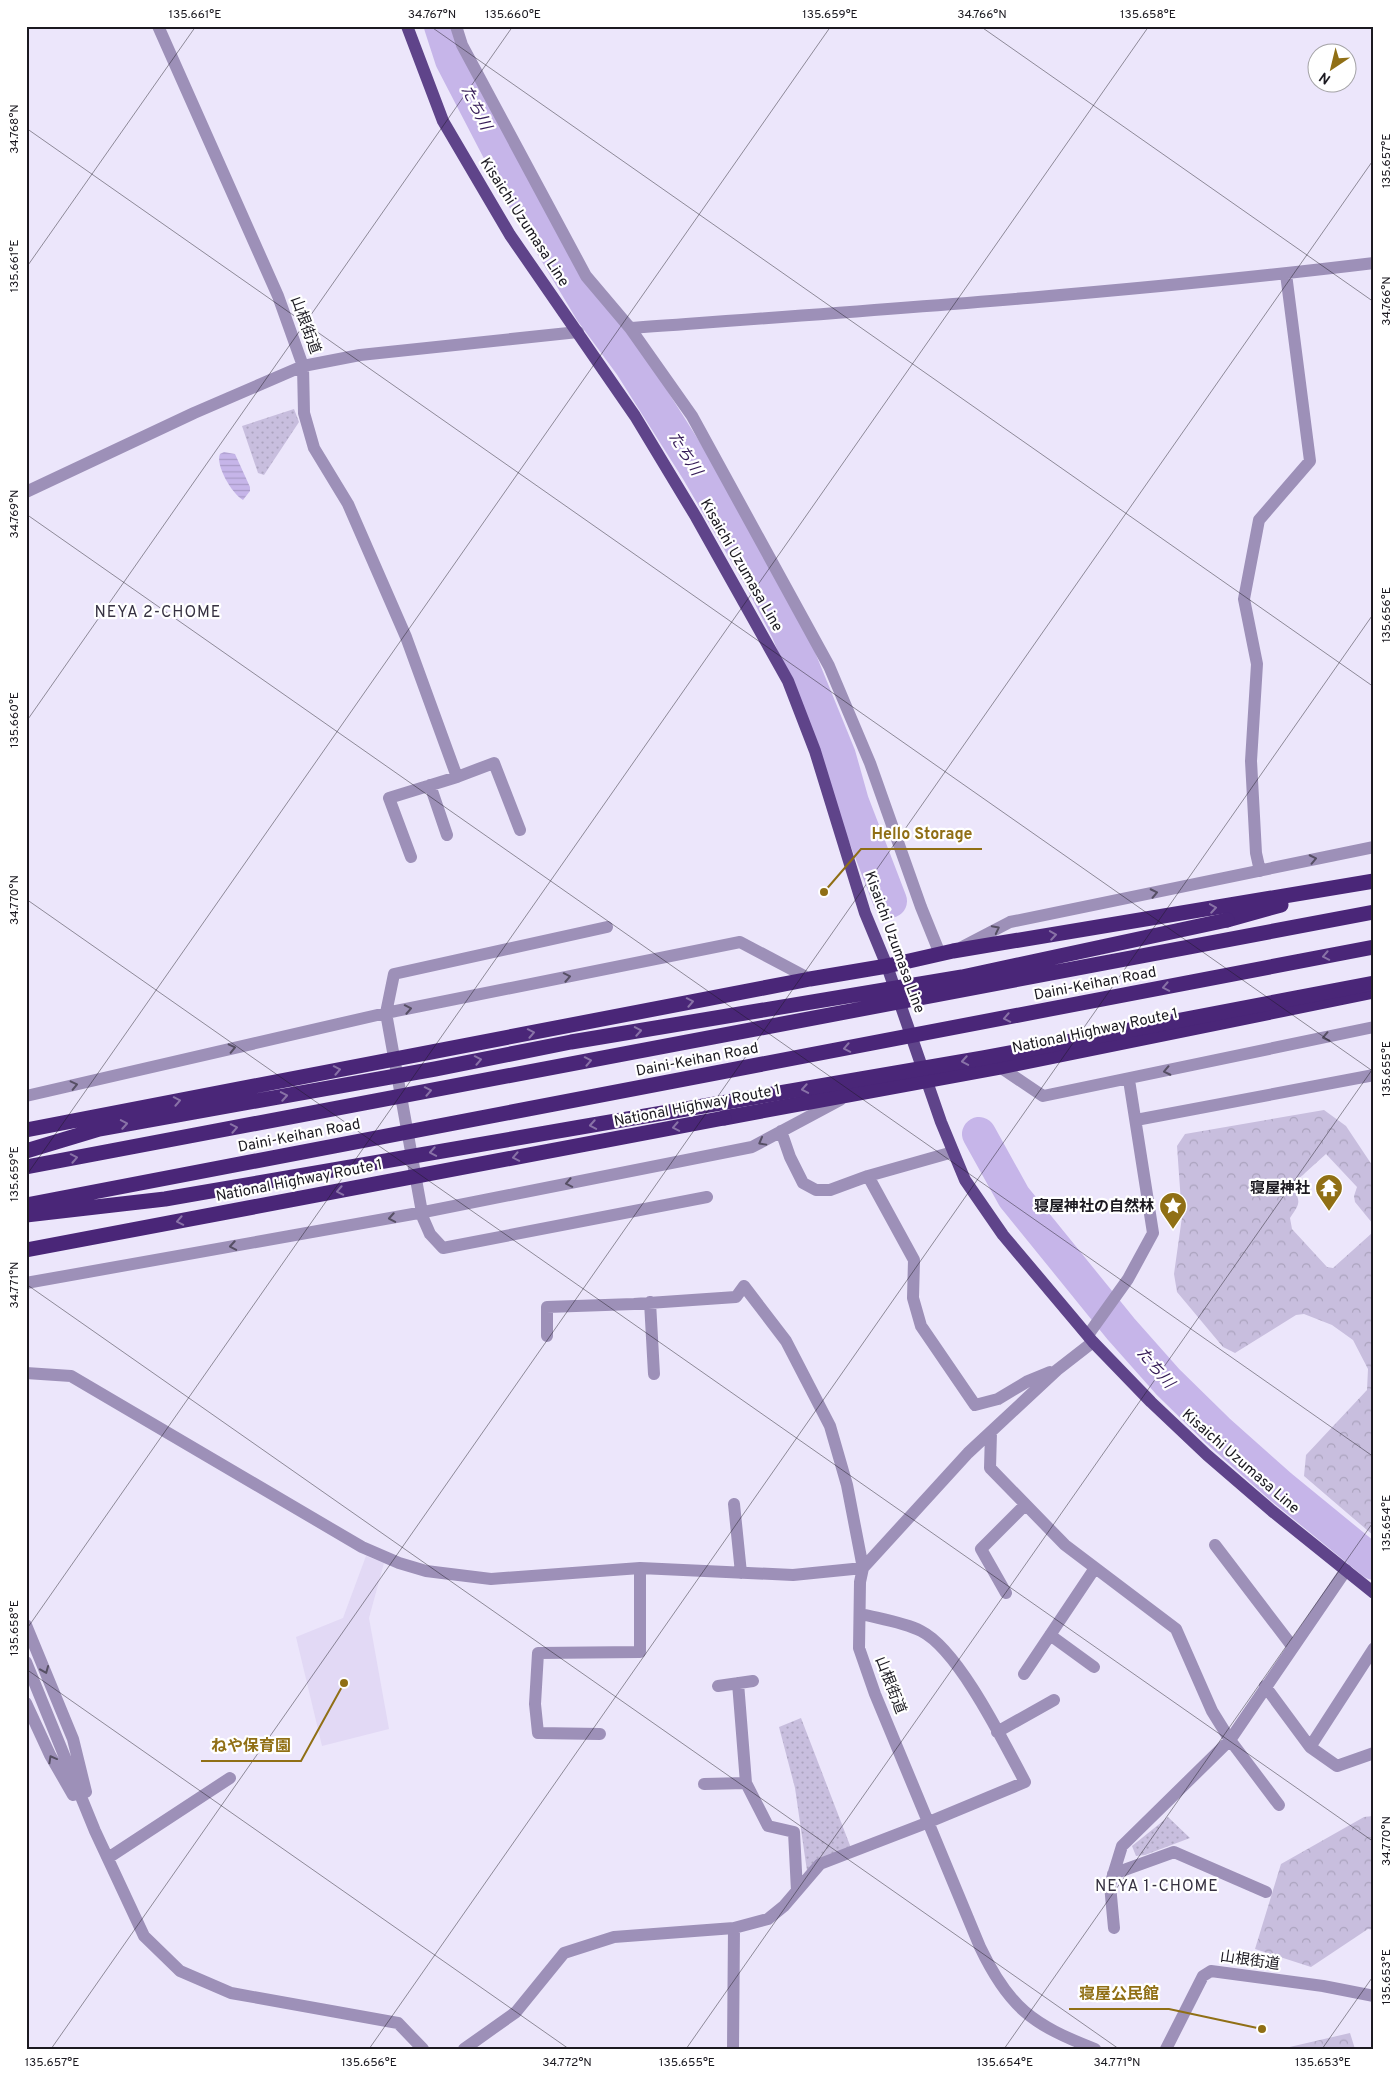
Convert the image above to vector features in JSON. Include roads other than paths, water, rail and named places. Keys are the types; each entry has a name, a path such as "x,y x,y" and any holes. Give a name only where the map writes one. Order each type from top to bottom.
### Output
{"highway":[{"path":"26,1130 947,953 1374,881"},
{"path":"26,1151 99,1129 571,1042 962,977 1227,920 1349,885"},
{"name":"Daini-Keihan Road","path":"26,1167 1374,912"},
{"name":"Daini-Keihan Road","path":"26,1205 1374,947"},
{"path":"26,1215 165,1198 572,1129 993,1056 1374,983"},
{"name":"National Highway Route 1","path":"26,1250 1000,1067 1374,992"}],"main road":[{"name":"Kisaichi Uzumasa Line","path":"407,26 443,121 510,235 578,332 645,433 788,681 815,751 865,912 887,966 941,1122 965,1180 1003,1235 1090,1339 1152,1402 1207,1455 1272,1511 1374,1592"}],"street":[{"name":"山根街道","path":"158,26 278,296 303,366 304,413 314,448 348,504 406,637 457,777"},
{"path":"456,26 462,45 586,276 630,328 692,416 829,666 870,763 921,907 947,953 1010,922 1374,847"},
{"path":"630,328 911,308 1286,274 1374,263"},
{"path":"1260,871 1256,853 1251,761 1257,664 1244,599 1259,520 1310,461 1286,274"},
{"path":"26,492 186,417 303,366 360,355 578,332"},
{"path":"411,856 389,798 457,777 494,763 520,830"},
{"path":"430,785 447,835"},
{"path":"607,927 394,974 386,1013 424,1212 423,1218 430,1234 443,1248 707,1197"},
{"path":"26,1096 386,1013 740,942 810,979"},
{"path":"1000,1067 1043,1096 1128,1080 1374,1027"},
{"path":"1136,1120 1374,1075"},
{"path":"26,1372 71,1376 362,1546 399,1563 426,1571 491,1579 640,1568 793,1575 863,1568 968,1453 1090,1339 1128,1279 1153,1233 1128,1080"},
{"path":"26,1283 424,1212 752,1147 851,1094"},
{"path":"781,1131 790,1157 803,1183 816,1190 830,1190 868,1176 953,1152"},
{"path":"868,1176 914,1260 913,1298 921,1326 975,1405 998,1399 1028,1380 1057,1370"},
{"name":"山根街道","path":"650,1302 736,1297 744,1286 786,1340 830,1426 847,1485 863,1568 860,1582 859,1648 980,1947 993,1974 1009,1997 1027,2014 1062,2036 1095,2049"},
{"path":"547,1336 547,1307 650,1302 654,1374"},
{"path":"991,1432 990,1468 1065,1546 1176,1629 1212,1711 1230,1740 1279,1805"},
{"path":"734,1504 741,1573"},
{"path":"1006,1593 981,1549 1025,1505"},
{"path":"1214,1546 1292,1646"},
{"path":"600,1734 538,1733 535,1704 538,1653 640,1652 640,1568"},
{"path":"1024,1674 1095,1568"},
{"path":"1114,1928 1110,1885 1122,1846 1230,1740 1292,1646 1346,1570"},
{"path":"464,2049 516,2012 564,1953 614,1937 734,1928 768,1919 784,1906 820,1864 930,1822 1025,1782 998,1732 961,1671 938,1642 921,1630 897,1622 861,1614"},
{"path":"26,1625 73,1739 95,1831"},
{"path":"1050,1636 1094,1667"},
{"path":"1310,1747 1374,1648"},
{"path":"26,1662 95,1831 144,1936 180,1971 231,1993 398,2023 423,2049"},
{"path":"718,1686 753,1681"},
{"path":"738,1683 746,1783 768,1826 794,1832 797,1891"},
{"path":"1265,1686 1310,1747 1337,1766 1374,1752"},
{"path":"998,1732 1054,1700"},
{"path":"26,1703 50,1755 95,1831"},
{"path":"108,1858 230,1778"},
{"path":"704,1784 746,1783"},
{"path":"1113,1874 1174,1852 1266,1892"},
{"path":"732,2049 734,1928"},
{"name":"山根街道","path":"1166,2049 1202,1976 1211,1971 1323,1986 1374,1996"}],"waterway":[{"name":"たち川","path":"441,26 452,60 523,197 592,312 631,365 698,471 760,577 788,631 839,756 852,802 890,901"},
{"name":"たち川","path":"979,1134 1014,1197 1121,1329 1168,1382 1218,1431 1281,1487 1374,1563"}],"place":[{"name":"Hello Storage","path":"824,892"},
{"name":"寝屋神社","path":"1329,1212"},
{"name":"寝屋神社の自然林","path":"1173,1230"},
{"name":"ねや保育園","path":"344,1683"},
{"name":"寝屋公民館","path":"1262,2029"}],"district":[{"name":"NEYA 2-CHOME","path":"158,611"},
{"name":"NEYA 1-CHOME","path":"1157,1885"}]}
